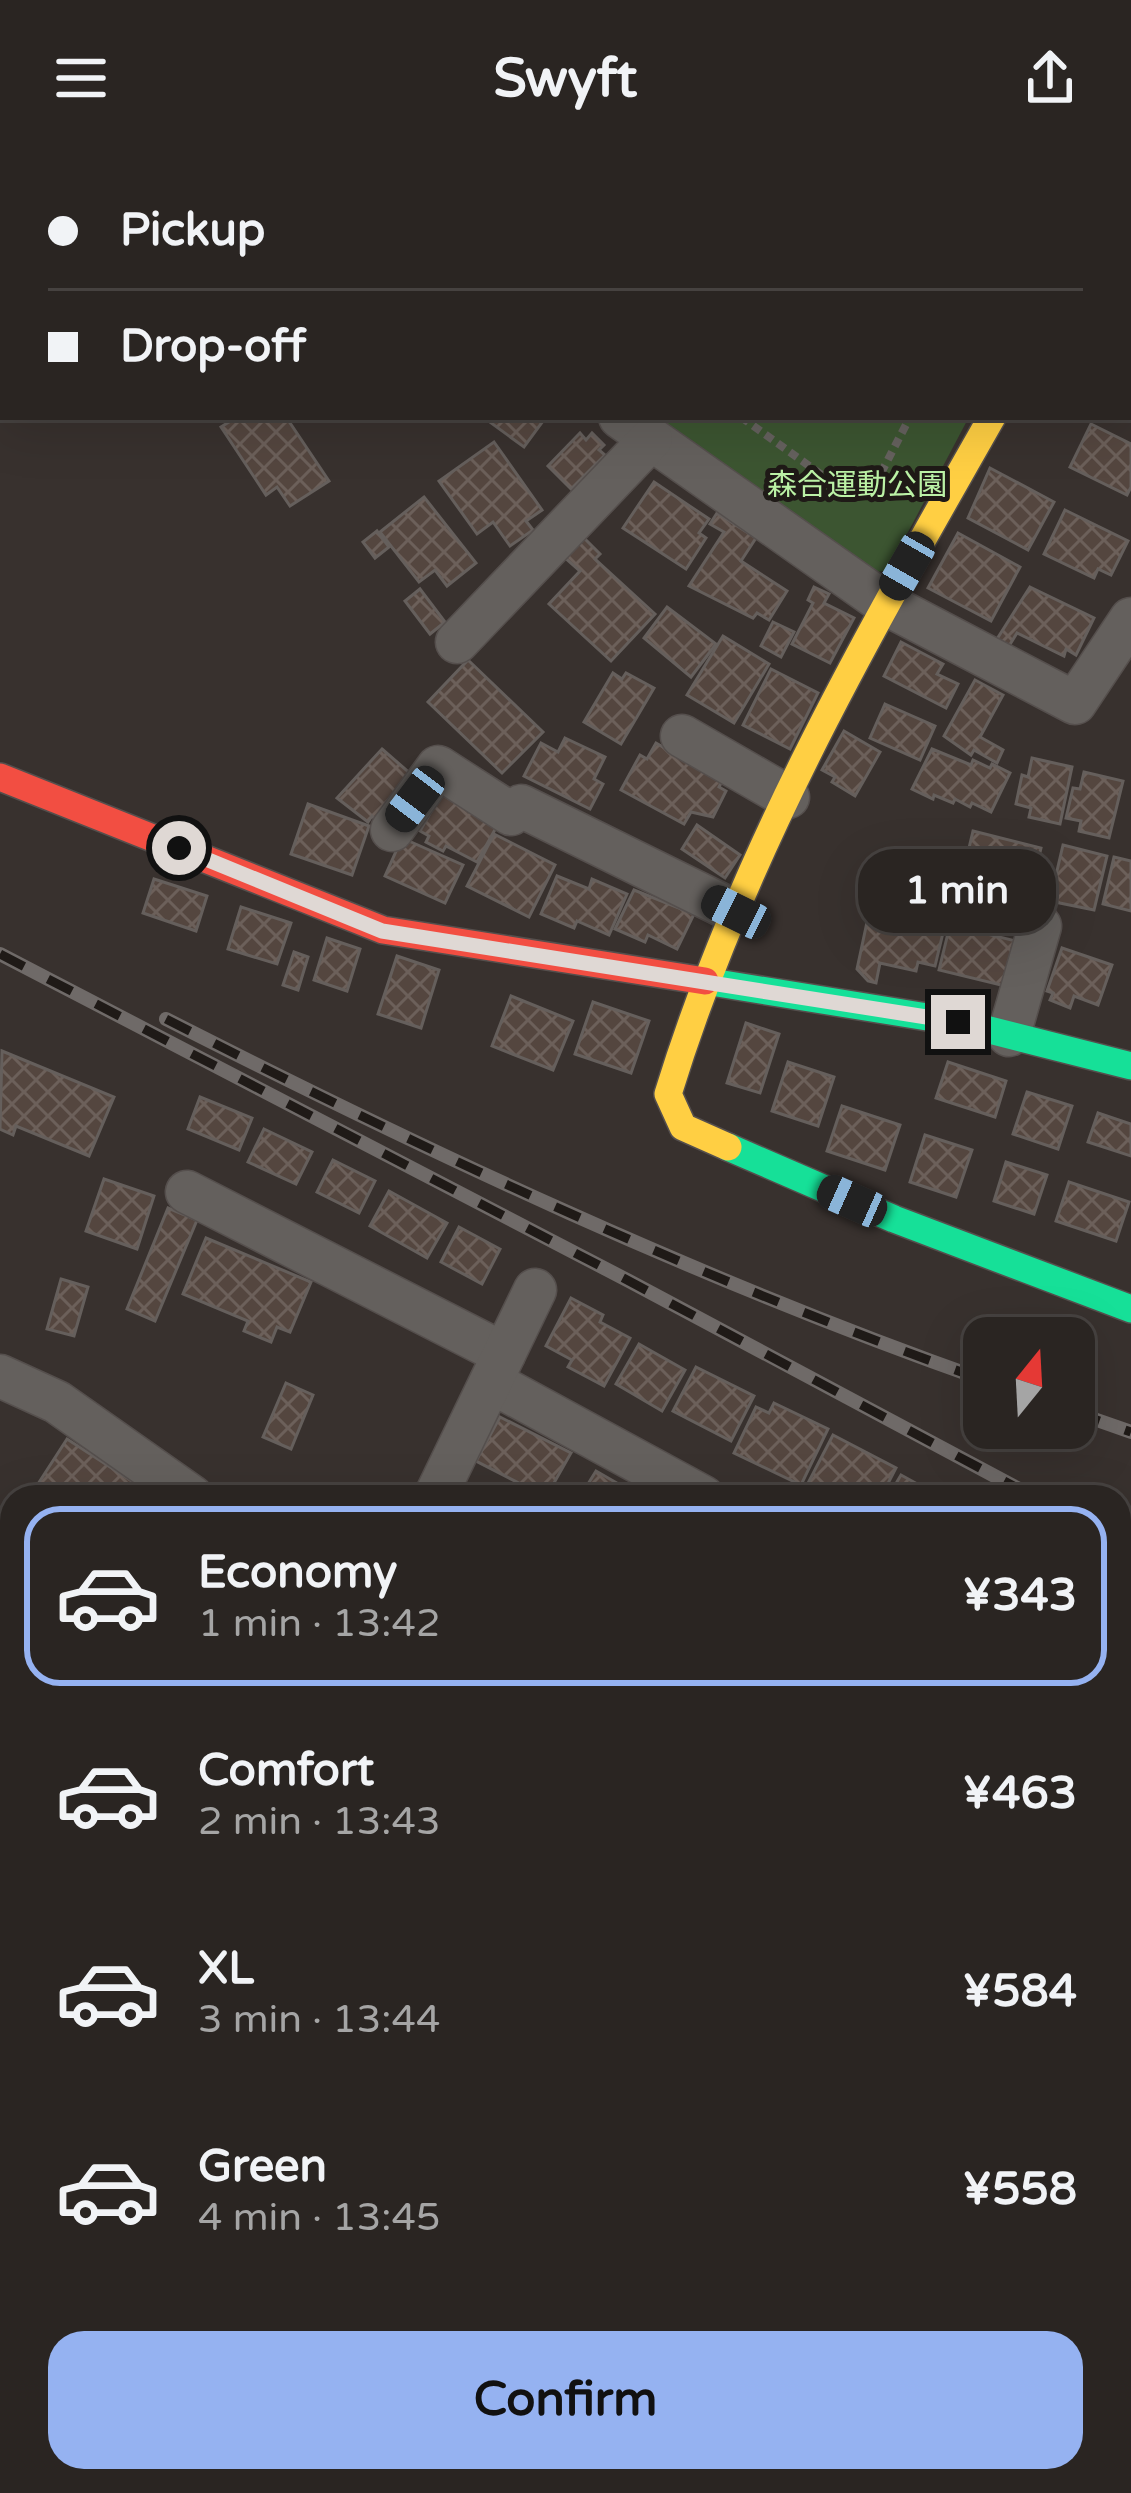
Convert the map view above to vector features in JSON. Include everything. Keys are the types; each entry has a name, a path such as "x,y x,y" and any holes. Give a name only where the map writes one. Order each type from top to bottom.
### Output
{"street":[{"path":"990,420 886,604 788,797 704,982 668,1094 683,1127 894,1219 1131,1309"},
{"path":"457,642 635,428 886,604 1075,703 1131,619"},
{"path":"682,736 788,797"},
{"path":"392,830 438,767 511,814 521,806 736,912"},
{"path":"0,777 382,931 958,1022 1131,1066"},
{"path":"1009,1035 1040,926"},
{"path":"188,1192 497,1368 684,1485"},
{"path":"441,1485 535,1290"},
{"path":"0,1376 57,1402 174,1485"}],"path":[{"path":"745,420 829,480 856,486 879,478 908,420"}],"green space":[{"name":"森合運動公園","path":"649,420 967,420 888,570 868,574"}],"building":[{"path":"232,420 288,420 329,481 290,506 277,487 266,495 221,427"},
{"path":"487,420 544,420 524,447"},
{"path":"1091,424 1131,444 1127,495 1070,467"},
{"path":"580,433 586,440 592,433 604,445 599,450 605,455 571,489 548,466"},
{"path":"494,442 542,510 526,521 533,530 510,546 493,522 477,534 439,481"},
{"path":"990,468 1054,502 1028,550 968,518"},
{"path":"654,482 709,519 699,533 706,538 686,569 623,528"},
{"path":"424,497 476,563 447,586 435,570 419,582 380,532"},
{"path":"1065,510 1128,541 1111,575 1098,569 1094,578 1044,554"},
{"path":"717,513 756,538 741,561 787,591 769,620 757,613 753,618 689,586 724,532 710,524"},
{"path":"377,531 389,547 375,558 363,542"},
{"path":"958,533 1020,567 991,621 928,588"},
{"path":"583,537 600,554 595,559 655,614 611,661 549,604 580,571 564,557"},
{"path":"814,587 829,594 824,603 854,618 830,663 792,644 813,603 808,600"},
{"path":"1030,587 1094,618 1076,655 1066,649 1064,656 1017,633 1009,646 997,639"},
{"path":"420,589 445,622 430,634 405,601"},
{"path":"667,607 716,644 691,677 644,638"},
{"path":"773,622 794,632 781,657 761,646"},
{"path":"723,636 769,664 734,723 687,695"},
{"path":"901,642 943,664 937,674 958,684 946,708 884,676"},
{"path":"468,660 543,732 502,773 428,702"},
{"path":"771,669 818,693 790,749 743,725"},
{"path":"613,673 622,679 626,673 654,688 621,744 584,722"},
{"path":"975,680 1003,695 980,737 1003,750 997,763 974,750 971,755 944,736"},
{"path":"885,704 935,726 920,760 870,738"},
{"path":"844,731 880,752 855,796 822,770"},
{"path":"565,738 605,757 594,779 603,784 590,809 524,776 541,743 558,752"},
{"path":"656,743 722,781 719,787 726,791 713,817 691,812 684,824 621,790 640,755 647,759"},
{"path":"382,749 412,775 378,822 372,816 368,822 337,798"},
{"path":"932,749 971,765 973,760 1010,773 991,812 955,799 953,803 934,795 933,799 912,789"},
{"path":"1032,758 1072,767 1060,824 1029,817 1031,808 1016,804 1022,775 1028,777"},
{"path":"1084,772 1123,781 1109,838 1079,831 1081,821 1066,818 1073,788 1080,789"},
{"path":"441,794 497,826 477,862 426,842 429,836 420,831"},
{"path":"308,804 369,826 352,875 291,854"},
{"path":"697,825 740,855 725,878 682,849"},
{"path":"973,831 1041,848 1032,885 1003,878 1000,891 961,882"},
{"path":"494,834 555,865 529,917 467,886"},
{"path":"402,838 463,865 445,903 385,876"},
{"path":"1063,845 1107,856 1094,910 1050,901"},
{"path":"1114,857 1131,861 1131,911 1103,904"},
{"path":"557,876 589,889 592,879 627,894 609,935 577,921 574,928 541,914"},
{"path":"154,879 207,896 196,931 143,913"},
{"path":"634,890 694,914 677,949 648,935 645,942 615,929"},
{"path":"873,894 948,912 935,966 918,962 916,971 880,963 876,983 857,969"},
{"path":"241,907 291,923 277,964 228,949"},
{"path":"950,925 1016,941 1005,986 939,970"},
{"path":"327,938 360,949 347,991 314,980"},
{"path":"1062,948 1112,965 1098,1005 1074,996 1070,1008 1050,1000 1053,993 1047,991"},
{"path":"294,952 308,957 298,990 283,985"},
{"path":"397,956 439,970 421,1028 378,1014"},
{"path":"511,996 573,1021 553,1070 492,1046"},
{"path":"593,1002 649,1021 631,1073 575,1054"},
{"path":"746,1023 779,1034 760,1093 727,1083"},
{"path":"2,1051 114,1097 89,1156 16,1126 13,1135 0,1129"},
{"path":"788,1062 834,1077 818,1126 772,1111"},
{"path":"948,1062 1006,1081 995,1117 936,1098"},
{"path":"1027,1092 1072,1106 1058,1149 1013,1134"},
{"path":"200,1097 252,1118 239,1150 188,1129"},
{"path":"842,1106 900,1125 885,1170 827,1151"},
{"path":"1098,1113 1131,1124 1131,1156 1088,1142"},
{"path":"264,1129 312,1152 296,1184 248,1162"},
{"path":"925,1135 972,1150 956,1197 910,1182"},
{"path":"333,1160 375,1181 359,1213 317,1192"},
{"path":"1006,1162 1047,1175 1034,1214 994,1201"},
{"path":"104,1179 154,1196 137,1249 86,1231"},
{"path":"1069,1182 1129,1202 1116,1241 1056,1221"},
{"path":"389,1191 447,1223 427,1258 370,1226"},
{"path":"168,1208 197,1220 155,1321 127,1309"},
{"path":"459,1227 500,1249 482,1284 441,1262"},
{"path":"206,1238 311,1282 290,1332 277,1327 271,1342 244,1331 248,1321 183,1294"},
{"path":"61,1279 88,1287 74,1336 47,1329"},
{"path":"571,1298 603,1315 600,1322 630,1338 604,1386 568,1367 572,1360 546,1346"},
{"path":"639,1344 685,1370 662,1411 616,1384"},
{"path":"696,1367 754,1396 731,1441 673,1411"},
{"path":"286,1383 313,1395 291,1449 263,1437"},
{"path":"774,1403 828,1429 801,1485 734,1453 756,1407 769,1413"},
{"path":"500,1417 571,1453 553,1485 523,1485 476,1461"},
{"path":"833,1435 896,1468 887,1485 807,1485"},
{"path":"67,1439 138,1485 37,1485"},
{"path":"596,1471 620,1485 587,1485"},
{"path":"901,1475 919,1485 895,1485"}],"railway":[{"path":"0,954 1012,1485"},
{"path":"166,1019 569,1213 775,1301 963,1372"},
{"path":"1095,1419 1131,1432"}],"traffic: fast":[{"path":"705,981 958,1022 1131,1066"},
{"path":"728,1147 894,1219 1131,1309"}],"traffic: slow":[{"path":"728,1147 683,1127 668,1094 698,1005 732,917 811,747 990,420"}],"traffic: jam":[{"path":"0,777 383,930 705,981"}],"route":[{"path":"179,848 382,931 958,1022"}]}
